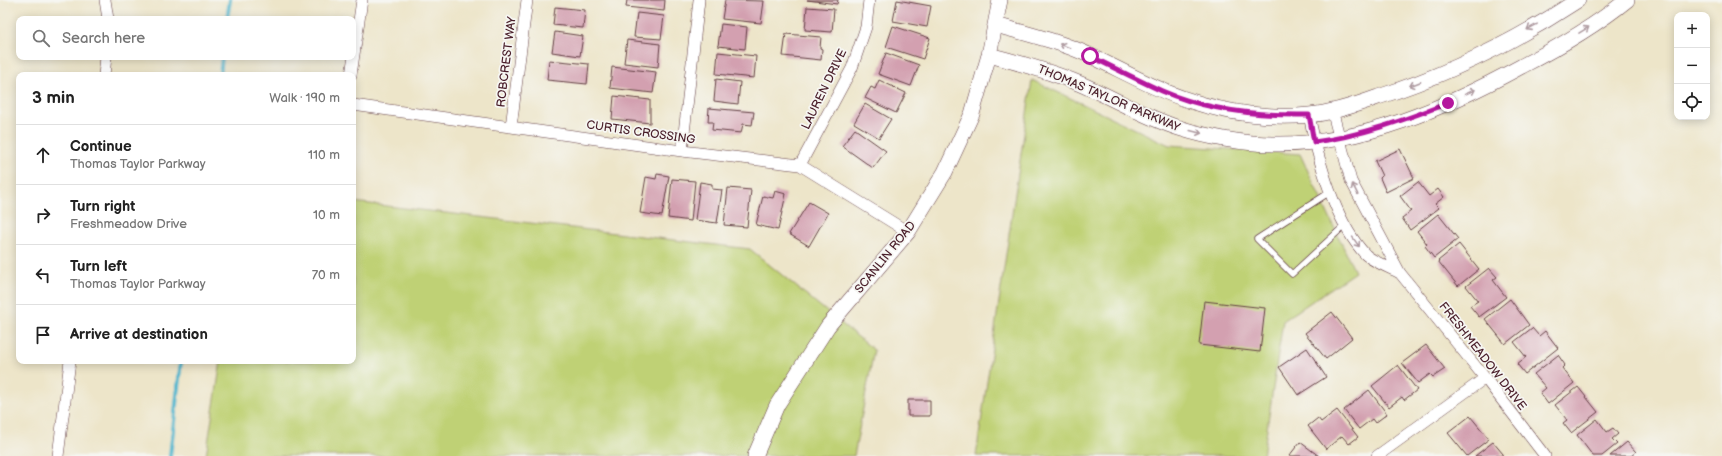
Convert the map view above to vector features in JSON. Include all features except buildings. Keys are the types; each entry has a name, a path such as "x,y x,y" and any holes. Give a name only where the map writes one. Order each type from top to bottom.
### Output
{"street":[{"path":"105,0 108,16"},
{"path":"356,41 362,0"},
{"name":"ROBCREST WAY","path":"511,127 527,0"},
{"path":"682,150 699,0"},
{"name":"LAUREN DRIVE","path":"800,164 852,68 866,27 869,0"},
{"name":"SCANLIN ROAD","path":"756,456 777,406 828,326 908,232 945,172 968,122 990,55 1000,0"},
{"path":"996,25 1051,40 1090,56 1162,91 1193,102 1233,112 1275,116 1309,115 1359,104 1437,76 1486,53 1578,0"},
{"name":"THOMAS TAYLOR PARKWAY","path":"990,55 1035,66 1179,128 1219,138 1274,144 1314,142 1339,138 1408,119 1448,103 1498,80 1554,49 1589,27 1627,0"},
{"path":"104,72 106,60"},
{"path":"351,72 353,60"},
{"name":"CURTIS CROSSING","path":"356,105 682,150 800,164 908,232"},
{"name":"FRESHMEADOW DRIVE","path":"1332,110 1351,181 1368,216 1400,273 1485,378 1545,456"},
{"name":"FRESHMEADOW DRIVE","path":"1309,115 1314,142 1330,192 1344,226 1366,256 1400,273"},
{"path":"58,456 70,364"},
{"path":"1377,456 1485,378"}],"lane":[{"path":"1330,192 1257,239 1292,274 1344,226"}],"green space":[{"path":"1032,80 1169,145 1300,154 1355,272 1283,321 1263,456 976,456"},
{"path":"356,202 750,249 874,350 854,456 206,456 221,364 356,364"}],"waterway":[{"path":"227,16 230,0"},
{"path":"220,72 222,60"},
{"path":"170,456 181,364"}],"route":[{"path":"1090,56 1162,91 1193,102 1233,112 1275,116 1309,115 1314,142 1369,131 1408,119 1448,103"}]}
